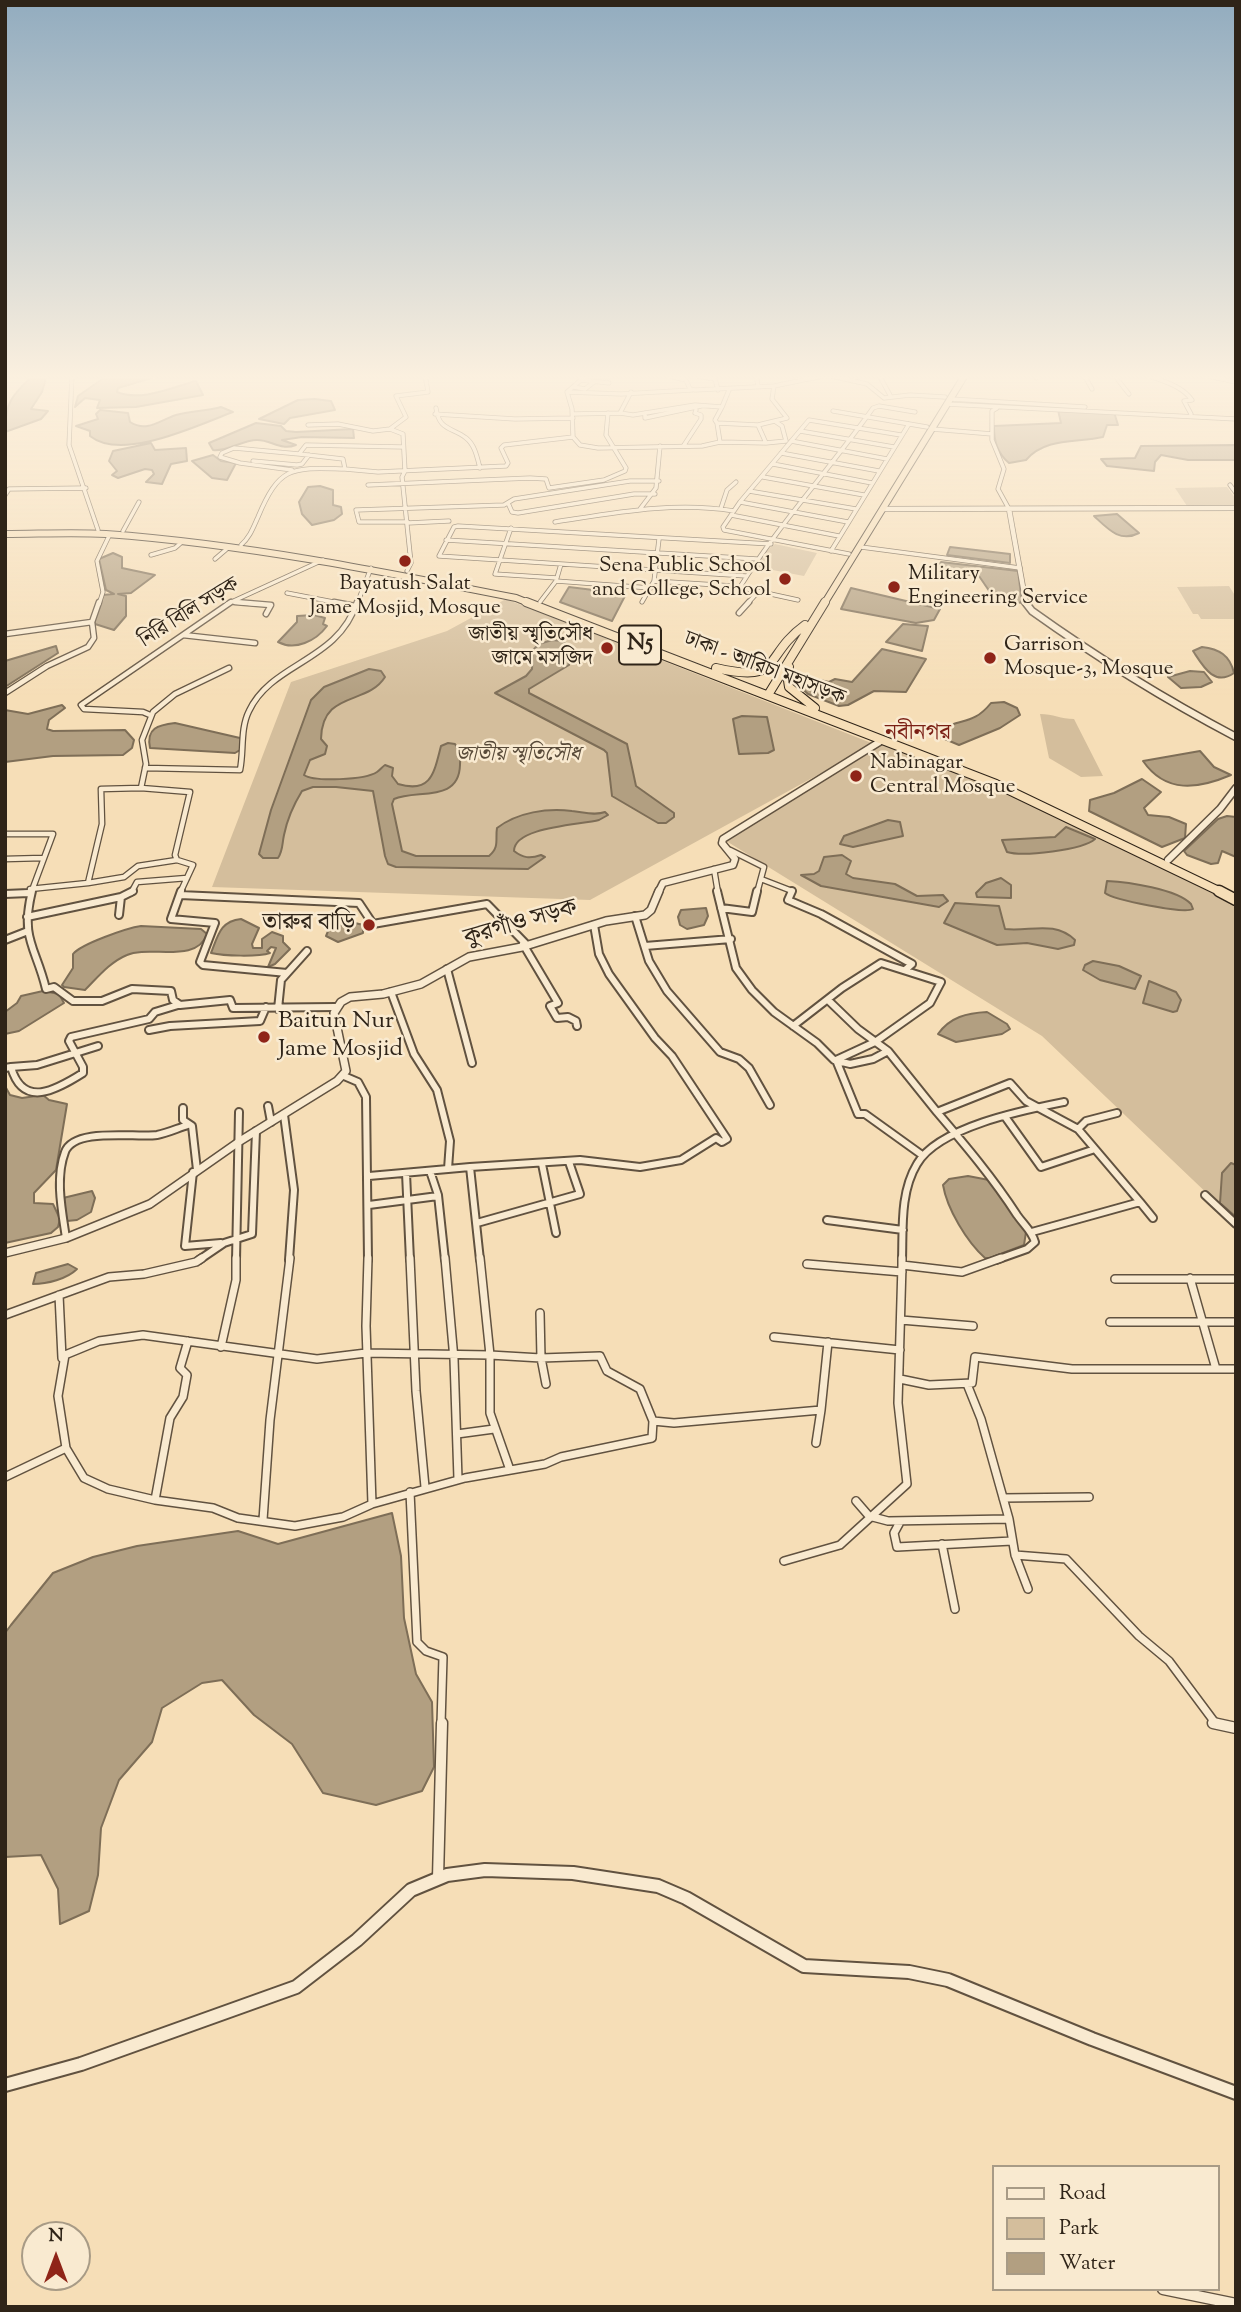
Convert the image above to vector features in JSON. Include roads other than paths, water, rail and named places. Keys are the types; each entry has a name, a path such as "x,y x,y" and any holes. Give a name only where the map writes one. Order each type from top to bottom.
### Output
{"highway":[{"path":"687,660 734,673 766,670 776,661 796,630 808,626 849,554 895,483"},
{"path":"767,690 861,547 898,483"},
{"name":"ঢাকা - আরিচা মহাসড়ক","path":"5,533 123,531 241,545 491,587 540,602 996,779 1236,898"},
{"name":"N5","path":"5,533 110,534 183,541 323,560 497,593 767,690 945,762 1166,862"},
{"path":"583,623 596,632 881,741 1070,822 1088,827"},
{"path":"808,626 812,633 786,678 791,691 816,708"}],"street":[{"path":"84,483 98,530"},
{"path":"241,545 248,538 277,483"},
{"path":"368,485 404,483 411,567 407,571"},
{"path":"547,483 549,488 584,483"},
{"path":"449,522 356,521 357,509 508,503 514,499 618,483"},
{"path":"640,509 655,494 658,483"},
{"path":"721,508 727,490 735,483"},
{"path":"757,483 732,513 723,527 724,530 849,554"},
{"path":"795,483 864,495"},
{"path":"740,587 757,559 815,483"},
{"path":"831,551 872,483"},
{"path":"1000,483 998,489 1009,509 1025,603 1032,611 1125,676 1236,737"},
{"path":"1230,485 1236,493"},
{"path":"5,495 9,489 86,488"},
{"path":"749,491 856,509"},
{"path":"508,503 512,512 518,513 634,494 655,494"},
{"path":"123,531 139,502"},
{"path":"740,502 848,522"},
{"path":"555,522 640,509 721,508 732,513 839,536"},
{"path":"883,509 1236,508"},
{"path":"746,576 439,556 456,526 659,539 773,541"},
{"path":"511,528 495,574 651,588"},
{"path":"5,693 47,666 88,647 94,638 92,622 103,592 97,561 110,534"},
{"path":"642,602 654,581 659,539"},
{"path":"446,540 757,559"},
{"path":"151,555 175,548 183,541"},
{"path":"215,559 229,547"},
{"path":"861,547 1020,568"},
{"path":"708,573 709,556"},
{"name":"নিরি বিলি সড়ক","path":"150,715 87,709 81,706 232,602 323,560"},
{"path":"540,602 556,579 561,564"},
{"path":"145,768 240,771 249,710 279,679 341,634 370,568"},
{"path":"654,581 740,587 798,600"},
{"path":"739,613 758,592"},
{"path":"287,593 355,606"},
{"path":"232,602 271,605 266,614"},
{"path":"5,634 92,622"},
{"path":"183,635 255,643"},
{"path":"141,788 146,760 142,738 150,715 172,694 229,668"},
{"path":"721,908 752,912 764,867 730,850 722,843 723,839 881,741"},
{"path":"88,883 100,836 104,800 101,789 141,788 190,792 178,840 177,860"},
{"path":"1166,862 1220,809 1236,788"},
{"path":"5,834 53,834 30,891 27,917 31,950 46,989 54,987 73,1001 102,1001 132,989 164,989 171,991 173,1000 180,1004"},
{"path":"730,850 735,859 733,865 663,883 649,913 635,916 649,961 667,991 720,1052 739,1059 749,1068 770,1105"},
{"path":"5,859 43,858"},
{"path":"5,894 124,877 138,866 177,860 194,865 171,919 215,923 200,962 203,965 287,972"},
{"path":"714,869 736,968 752,990 836,1060 850,1063 873,1059 888,1051"},
{"path":"27,917 121,897 132,893 137,882 149,879 187,878"},
{"path":"761,879 792,891 788,900 821,914 912,964 905,971"},
{"path":"180,895 359,903 373,924 487,904 519,934 558,1003 550,1006 557,1018 568,1017 576,1021 577,1026"},
{"path":"119,915 121,897"},
{"name":"কুরগাঁও সড়ক","path":"336,1007 350,998 421,984 469,957 526,946 594,925 635,916"},
{"path":"369,1176 569,1161 640,1167 681,1160 716,1138 722,1142 727,1139 672,1056 655,1038 609,974 599,954 594,925"},
{"path":"5,940 28,931"},
{"path":"645,946 730,939"},
{"path":"278,1009 279,983 307,951"},
{"path":"885,951 888,965"},
{"path":"793,1026 881,962 941,982 930,1003 874,1042 836,1060"},
{"path":"447,969 453,984 463,1041 472,1063"},
{"path":"391,992 414,1054 437,1090 450,1141 448,1169"},
{"path":"98,1046 74,1052 37,1065 8,1068 22,1089 32,1093 53,1089 83,1073 83,1067 74,1052 69,1041 71,1037 149,1018 155,1012 180,1004 230,1000 233,1008 336,1007 334,1013 346,1066 344,1076"},
{"path":"807,1264 962,1272 1027,1249 1035,1242 1032,1232 990,1174 888,1051 858,1029 828,1000"},
{"path":"149,1030 170,1026 260,1021 266,1007"},
{"path":"836,1060 859,1114 866,1114 922,1155"},
{"path":"5,1253 66,1238 150,1204 240,1141 344,1076 354,1077 362,1086 366,1097 369,1176 366,1353 372,1504"},
{"path":"937,1112 1010,1083 1026,1101 1078,1129 1153,1218"},
{"path":"784,1561 840,1545 907,1484 901,1458 900,1379 904,1200 912,1174 922,1155 956,1135 1037,1107 1064,1102"},
{"path":"268,1106 271,1122"},
{"path":"183,1108 183,1120 192,1126 195,1171 185,1246 236,1241 252,1234 256,1131"},
{"path":"221,1347 236,1280 239,1112"},
{"path":"1078,1129 1086,1121 1117,1113"},
{"path":"263,1520 276,1355 293,1215 294,1190 284,1115"},
{"path":"1006,1118 1041,1167 1096,1149"},
{"path":"66,1238 60,1195 65,1150 68,1145 88,1137 156,1135 188,1125"},
{"path":"477,1223 580,1195 569,1161"},
{"path":"542,1164 556,1233"},
{"path":"470,1167 490,1354 490,1413 510,1470"},
{"path":"430,1171 438,1196 449,1296 459,1422 458,1479"},
{"path":"406,1172 416,1353 416,1403 425,1487"},
{"path":"1205,1195 1236,1224"},
{"path":"369,1205 438,1196"},
{"path":"1032,1232 1140,1202"},
{"path":"827,1220 903,1230"},
{"path":"5,1315 109,1277 144,1274 196,1262 223,1243"},
{"path":"1190,1278 1216,1368"},
{"path":"1115,1279 1236,1279"},
{"path":"59,1295 61,1316 57,1338 62,1359 58,1396 66,1448 85,1478 108,1489 155,1500 213,1508 238,1518 295,1526 342,1517 425,1487 652,1438 653,1421 640,1389 607,1371 600,1356 541,1358 490,1354 366,1353 317,1359 143,1335 122,1336 79,1348 62,1359"},
{"path":"540,1313 541,1358 546,1384"},
{"path":"901,1320 973,1326"},
{"path":"1110,1322 1236,1322"},
{"path":"774,1337 900,1350"},
{"path":"155,1500 170,1418 186,1386 187,1375 180,1367 188,1341"},
{"path":"816,1443 828,1342"},
{"path":"900,1379 929,1385 972,1383 975,1357 1072,1369 1236,1369"},
{"path":"967,1384 981,1419 1009,1520 1015,1555 1028,1588"},
{"path":"653,1421 674,1423 821,1410"},
{"path":"457,1434 495,1429"},
{"path":"5,1477 66,1448"},
{"path":"410,1492 417,1642 426,1651 443,1657 438,1878"},
{"path":"1003,1498 1089,1497"},
{"path":"856,1501 869,1516 900,1522 1009,1520"},
{"path":"900,1522 894,1533 897,1547 1013,1541"},
{"path":"943,1544 955,1609"},
{"path":"1015,1555 1066,1559 1139,1636 1169,1661 1214,1724 1236,1728"},
{"path":"5,2085 109,2053 296,1987 357,1940 411,1890 438,1878 485,1870 573,1873 658,1886 687,1898 804,1966 909,1972 948,1980 1092,2039 1236,2093"},
{"path":"1173,2291 1236,2304"}],"water":[{"path":"320,486 333,490 333,505 341,507 342,514 334,520 312,525 302,514 299,502 308,487"},
{"path":"1117,514 1139,533 1132,536 1120,535 1109,530 1094,516"},
{"path":"950,547 1010,554 1010,563 947,555"},
{"path":"113,553 122,557 122,568 155,575 131,593 118,594 126,596 126,616 114,630 95,624 94,619 102,595 114,594 106,590 99,559"},
{"path":"941,562 1018,571 1022,603 994,598 979,576 935,570"},
{"path":"569,587 626,594 612,621 560,602"},
{"path":"851,588 940,609 934,620 916,623 841,609"},
{"path":"314,615 325,618 323,624 327,626 317,636 298,645 278,642 297,622 297,616"},
{"path":"903,624 928,626 922,651 886,642"},
{"path":"552,640 566,644 570,655 569,665 529,689 529,693 627,744 636,786 674,813 674,817 666,823 658,823 612,796 607,753 604,750 495,693 526,676 532,669 533,650 539,644"},
{"path":"56,646 58,653 5,687 5,661"},
{"path":"1202,647 1223,654 1234,673 1221,678 1210,673 1193,651"},
{"path":"882,649 926,659 906,692 874,691 848,705 839,706 808,694 796,683 797,675 829,682 835,679 852,682"},
{"path":"369,669 381,671 385,677 368,692 337,705 329,713 323,723 321,739 327,746 325,754 310,760 304,775 318,779 351,778 371,775 385,765 393,768 392,776 398,784 418,786 430,778 441,746 455,744 460,762 458,777 452,785 445,790 394,799 392,804 402,851 416,856 489,856 496,846 497,828 514,818 553,810 593,814 605,812 608,815 599,820 549,828 524,837 517,843 514,851 527,857 545,857 528,869 396,867 388,864 385,856 373,791 313,787 302,791 296,801 278,858 263,858 259,854 271,810 311,700 324,687"},
{"path":"1190,671 1204,672 1212,682 1201,687 1181,688 1168,677"},
{"path":"1004,702 1017,708 1020,715 1000,728 959,745 940,737 939,733 946,728 977,716 991,703"},
{"path":"62,705 65,708 49,720 47,729 125,730 134,740 132,748 123,755 53,756 5,762 5,710 28,714"},
{"path":"742,716 767,717 774,750 768,753 739,754 733,719"},
{"path":"175,723 240,738 243,741 240,750 235,753 150,748 150,736 155,729"},
{"path":"1200,751 1214,767 1231,775 1207,783 1183,786 1162,779 1143,761"},
{"path":"1142,779 1161,792 1144,808 1148,815 1169,817 1186,824 1185,838 1162,847 1089,811 1090,800 1114,793"},
{"path":"1236,817 1236,857 1222,851 1218,863 1211,864 1187,855 1184,851 1218,819"},
{"path":"888,820 900,822 903,836 853,847 840,844 844,836"},
{"path":"1066,827 1095,839 1066,849 1026,854 1007,852 1002,840 1055,837"},
{"path":"842,855 851,861 846,874 853,878 895,884 917,896 943,895 948,901 939,907 821,886 801,875 819,871 824,857"},
{"path":"1001,878 1011,885 1011,898 977,897 976,893 986,883"},
{"path":"1107,881 1164,890 1184,899 1193,909 1164,908 1111,896 1105,893"},
{"path":"955,903 999,906 1005,929 1059,930 1075,940 1074,945 1058,949 1027,943 997,945 944,923"},
{"path":"706,908 708,916 704,925 687,929 680,925 678,917 681,910"},
{"path":"241,919 259,928 252,944 253,948 262,948 262,939 272,932 283,936 283,942 290,949 275,964 268,967 276,948 271,947 267,951 270,953 258,955 211,953 224,926"},
{"path":"351,922 363,925 363,933 338,942 326,936 329,929"},
{"path":"141,926 201,929 207,934 202,943 193,949 136,952 127,955 110,966 85,990 62,985 73,968 73,954 78,950 105,937"},
{"path":"1093,961 1119,966 1141,976 1135,989 1100,980 1083,970 1085,965"},
{"path":"1149,981 1176,992 1181,1000 1177,1011 1143,1003"},
{"path":"43,991 59,994 64,1003 19,1031 5,1034 5,1012 17,1003 21,996"},
{"path":"987,1012 1007,1024 1010,1029 1002,1034 956,1042 938,1034 959,1017"},
{"path":"5,1086 10,1095 22,1098 43,1095 49,1100 67,1104 56,1170 34,1193 34,1203 53,1204 60,1219 58,1227 51,1233 5,1243"},
{"path":"1231,1163 1236,1165 1236,1217 1220,1203 1222,1173"},
{"path":"968,1176 989,1180 1026,1232 1024,1245 985,1258 971,1243 953,1214 943,1185 949,1179"},
{"path":"92,1191 95,1198 91,1212 77,1220 67,1221 63,1198"},
{"path":"68,1264 77,1269 68,1276 33,1284 36,1273"},
{"path":"392,1513 401,1556 404,1618 416,1674 432,1702 434,1767 422,1791 376,1805 323,1793 292,1744 254,1715 222,1680 202,1683 162,1708 152,1742 119,1780 101,1828 98,1875 89,1911 60,1924 58,1889 41,1855 5,1857 5,1633 53,1573 93,1557 137,1546 238,1531 278,1544"}],"place":[{"name":"Bayatush Salat Jame Mosjid, Mosque","path":"405,561"},
{"name":"Sena Public School and College, School","path":"785,579"},
{"name":"Military Engineering Service","path":"894,587"},
{"name":"জাতীয় স্মৃতিসৌধ জামে মসজিদ","path":"607,648"},
{"name":"Garrison Mosque-3, Mosque","path":"990,658"},
{"name":"Nabinagar Central Mosque","path":"856,776"},
{"name":"তারুর বাড়ি","path":"369,925"},
{"name":"Baitun Nur Jame Mosjid","path":"264,1037"}],"district":[{"name":"নবীনগর","path":"918,735"}],"park label":[{"name":"জাতীয় স্মৃতিসৌধ","path":"518,756"}]}
